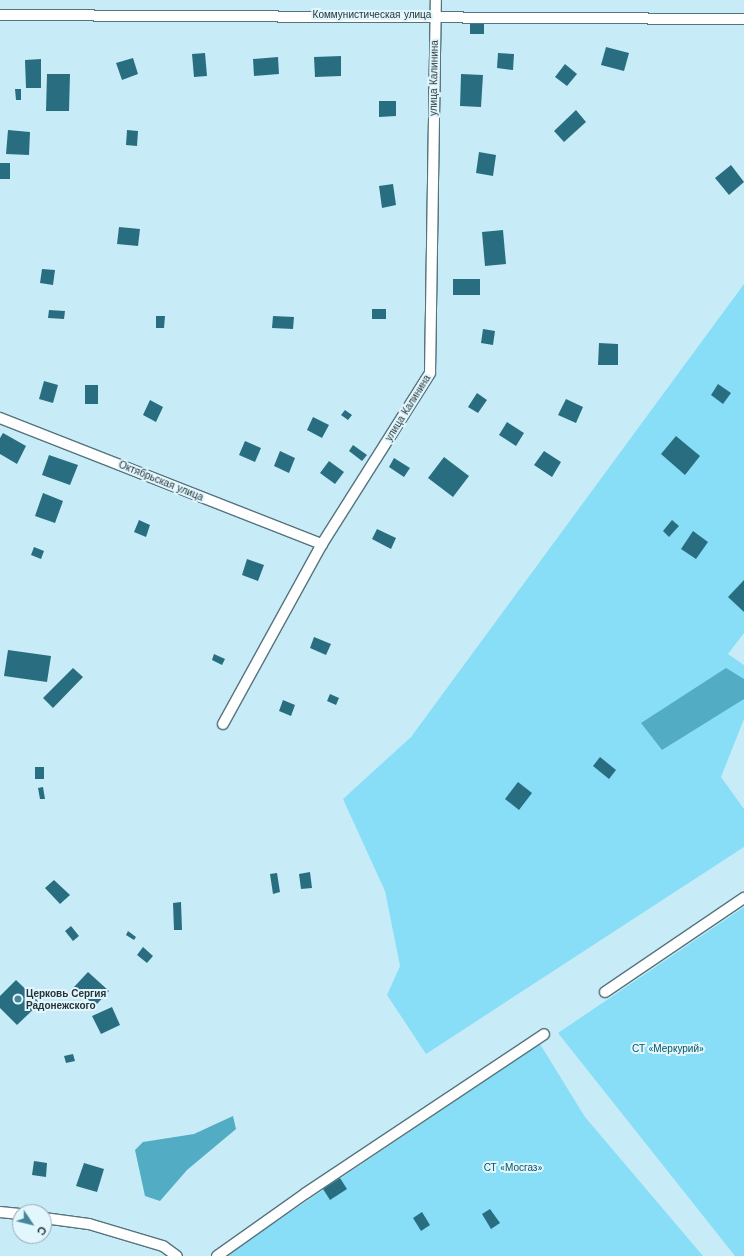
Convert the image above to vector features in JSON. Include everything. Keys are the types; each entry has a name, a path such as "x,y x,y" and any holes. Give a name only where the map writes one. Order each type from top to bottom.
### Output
{"street":[{"name":"улица Калинина","path":"223,724 322,544 430,373 436,0"},
{"name":"Коммунистическая улица","path":"0,15 435,16 744,19"},
{"name":"Октябрьская улица","path":"0,418 322,544"},
{"path":"605,992 744,898"},
{"path":"217,1256 306,1193 544,1034"},
{"path":"0,1212 12,1213"},
{"path":"52,1219 96,1226 162,1246 177,1256"}],"green space":[{"path":"744,284 744,633 728,654 744,665 744,719 721,777 744,809 744,847 426,1054 387,995 400,966 385,891 343,799 411,737"},
{"name":"СТ «Меркурий»","path":"744,907 744,1256 735,1256 558,1033"},
{"name":"СТ «Мосгаз»","path":"540,1044 585,1117 703,1256 225,1256"}],"shaded area":[{"path":"726,668 744,679 744,699 662,750 641,723"},
{"path":"233,1116 236,1129 187,1170 160,1201 145,1196 135,1150 143,1142 194,1134"}],"building":[{"path":"470,22 484,22 484,34 470,34"},
{"path":"606,47 629,53 624,71 601,65"},
{"path":"205,53 207,76 194,77 192,54"},
{"path":"498,53 514,54 513,70 497,68"},
{"path":"341,56 341,76 315,77 314,57"},
{"path":"278,57 279,74 254,76 253,59"},
{"path":"133,58 138,74 122,80 116,63"},
{"path":"41,59 41,88 26,88 25,60"},
{"path":"565,64 577,74 567,86 555,77"},
{"path":"47,74 70,74 69,111 46,111"},
{"path":"461,74 483,75 481,107 460,106"},
{"path":"15,89 21,89 21,100 16,100"},
{"path":"379,101 396,101 396,116 379,117"},
{"path":"576,110 586,122 564,142 554,131"},
{"path":"8,130 30,132 29,155 6,154"},
{"path":"127,130 138,131 137,146 126,145"},
{"path":"479,152 496,155 493,176 476,173"},
{"path":"0,163 10,163 10,179 0,179"},
{"path":"731,165 744,182 729,195 715,178"},
{"path":"393,184 396,205 382,208 379,186"},
{"path":"119,227 140,229 138,246 117,244"},
{"path":"503,230 506,264 485,266 482,232"},
{"path":"42,269 55,270 53,285 40,283"},
{"path":"453,279 480,279 480,295 453,295"},
{"path":"372,309 386,309 386,319 372,319"},
{"path":"49,310 65,311 64,319 48,318"},
{"path":"156,316 165,316 164,328 156,328"},
{"path":"273,316 294,317 293,329 272,328"},
{"path":"483,329 495,331 493,345 481,343"},
{"path":"599,343 618,344 618,365 598,365"},
{"path":"44,381 58,385 53,403 39,399"},
{"path":"718,384 731,393 723,404 711,395"},
{"path":"85,385 98,385 98,404 85,404"},
{"path":"477,393 487,400 478,413 468,407"},
{"path":"566,399 583,407 576,423 558,415"},
{"path":"150,400 163,407 156,422 143,415"},
{"path":"345,410 352,415 348,420 341,415"},
{"path":"313,417 329,425 322,438 307,430"},
{"path":"507,422 524,433 516,446 499,435"},
{"path":"3,433 26,446 17,464 0,454 0,438"},
{"path":"676,436 700,456 685,475 661,454"},
{"path":"245,441 261,448 255,462 239,455"},
{"path":"353,445 367,455 362,461 349,451"},
{"path":"280,451 295,458 289,473 274,466"},
{"path":"544,451 561,462 552,477 534,465"},
{"path":"49,455 78,465 70,485 42,475"},
{"path":"444,457 469,476 453,497 428,478"},
{"path":"394,458 410,468 404,477 389,467"},
{"path":"329,461 344,472 335,484 320,473"},
{"path":"43,493 63,501 55,523 35,516"},
{"path":"139,520 150,525 146,537 134,532"},
{"path":"672,520 679,526 669,537 663,531"},
{"path":"377,529 396,538 391,549 372,539"},
{"path":"693,531 708,542 696,559 681,549"},
{"path":"34,547 44,551 41,559 31,555"},
{"path":"247,559 264,565 258,581 242,575"},
{"path":"744,580 744,612 728,597"},
{"path":"314,637 331,644 326,655 310,648"},
{"path":"8,650 51,656 47,682 4,676"},
{"path":"214,654 225,659 222,665 212,660"},
{"path":"73,668 83,677 53,708 43,698"},
{"path":"330,694 339,698 336,705 327,701"},
{"path":"283,700 295,705 291,716 279,711"},
{"path":"600,757 616,770 609,779 593,766"},
{"path":"35,767 44,767 44,779 35,779"},
{"path":"518,782 532,793 519,810 505,799"},
{"path":"43,787 45,799 40,799 38,788"},
{"path":"310,872 312,888 301,889 299,874"},
{"path":"277,873 280,892 273,894 270,874"},
{"path":"54,880 70,895 60,904 45,888"},
{"path":"181,902 182,930 174,930 173,903"},
{"path":"71,926 79,936 73,941 65,931"},
{"path":"128,931 136,937 134,940 126,935"},
{"path":"143,947 153,956 147,963 137,955"},
{"path":"88,972 109,991 95,1006 74,987"},
{"name":"Церковь Сергия Радонежского","path":"16,980 40,1003 17,1025 0,1008 0,996"},
{"path":"112,1007 120,1025 101,1034 92,1016"},
{"path":"73,1054 75,1061 66,1063 64,1056"},
{"path":"34,1161 47,1163 46,1177 32,1175"},
{"path":"84,1163 104,1169 97,1192 76,1186"},
{"path":"340,1178 347,1189 330,1200 323,1189"},
{"path":"490,1209 500,1223 491,1229 482,1214"},
{"path":"422,1212 430,1225 421,1231 413,1218"}],"place":[{"name":"Церковь Сергия Радонежского","path":"18,999"}]}
